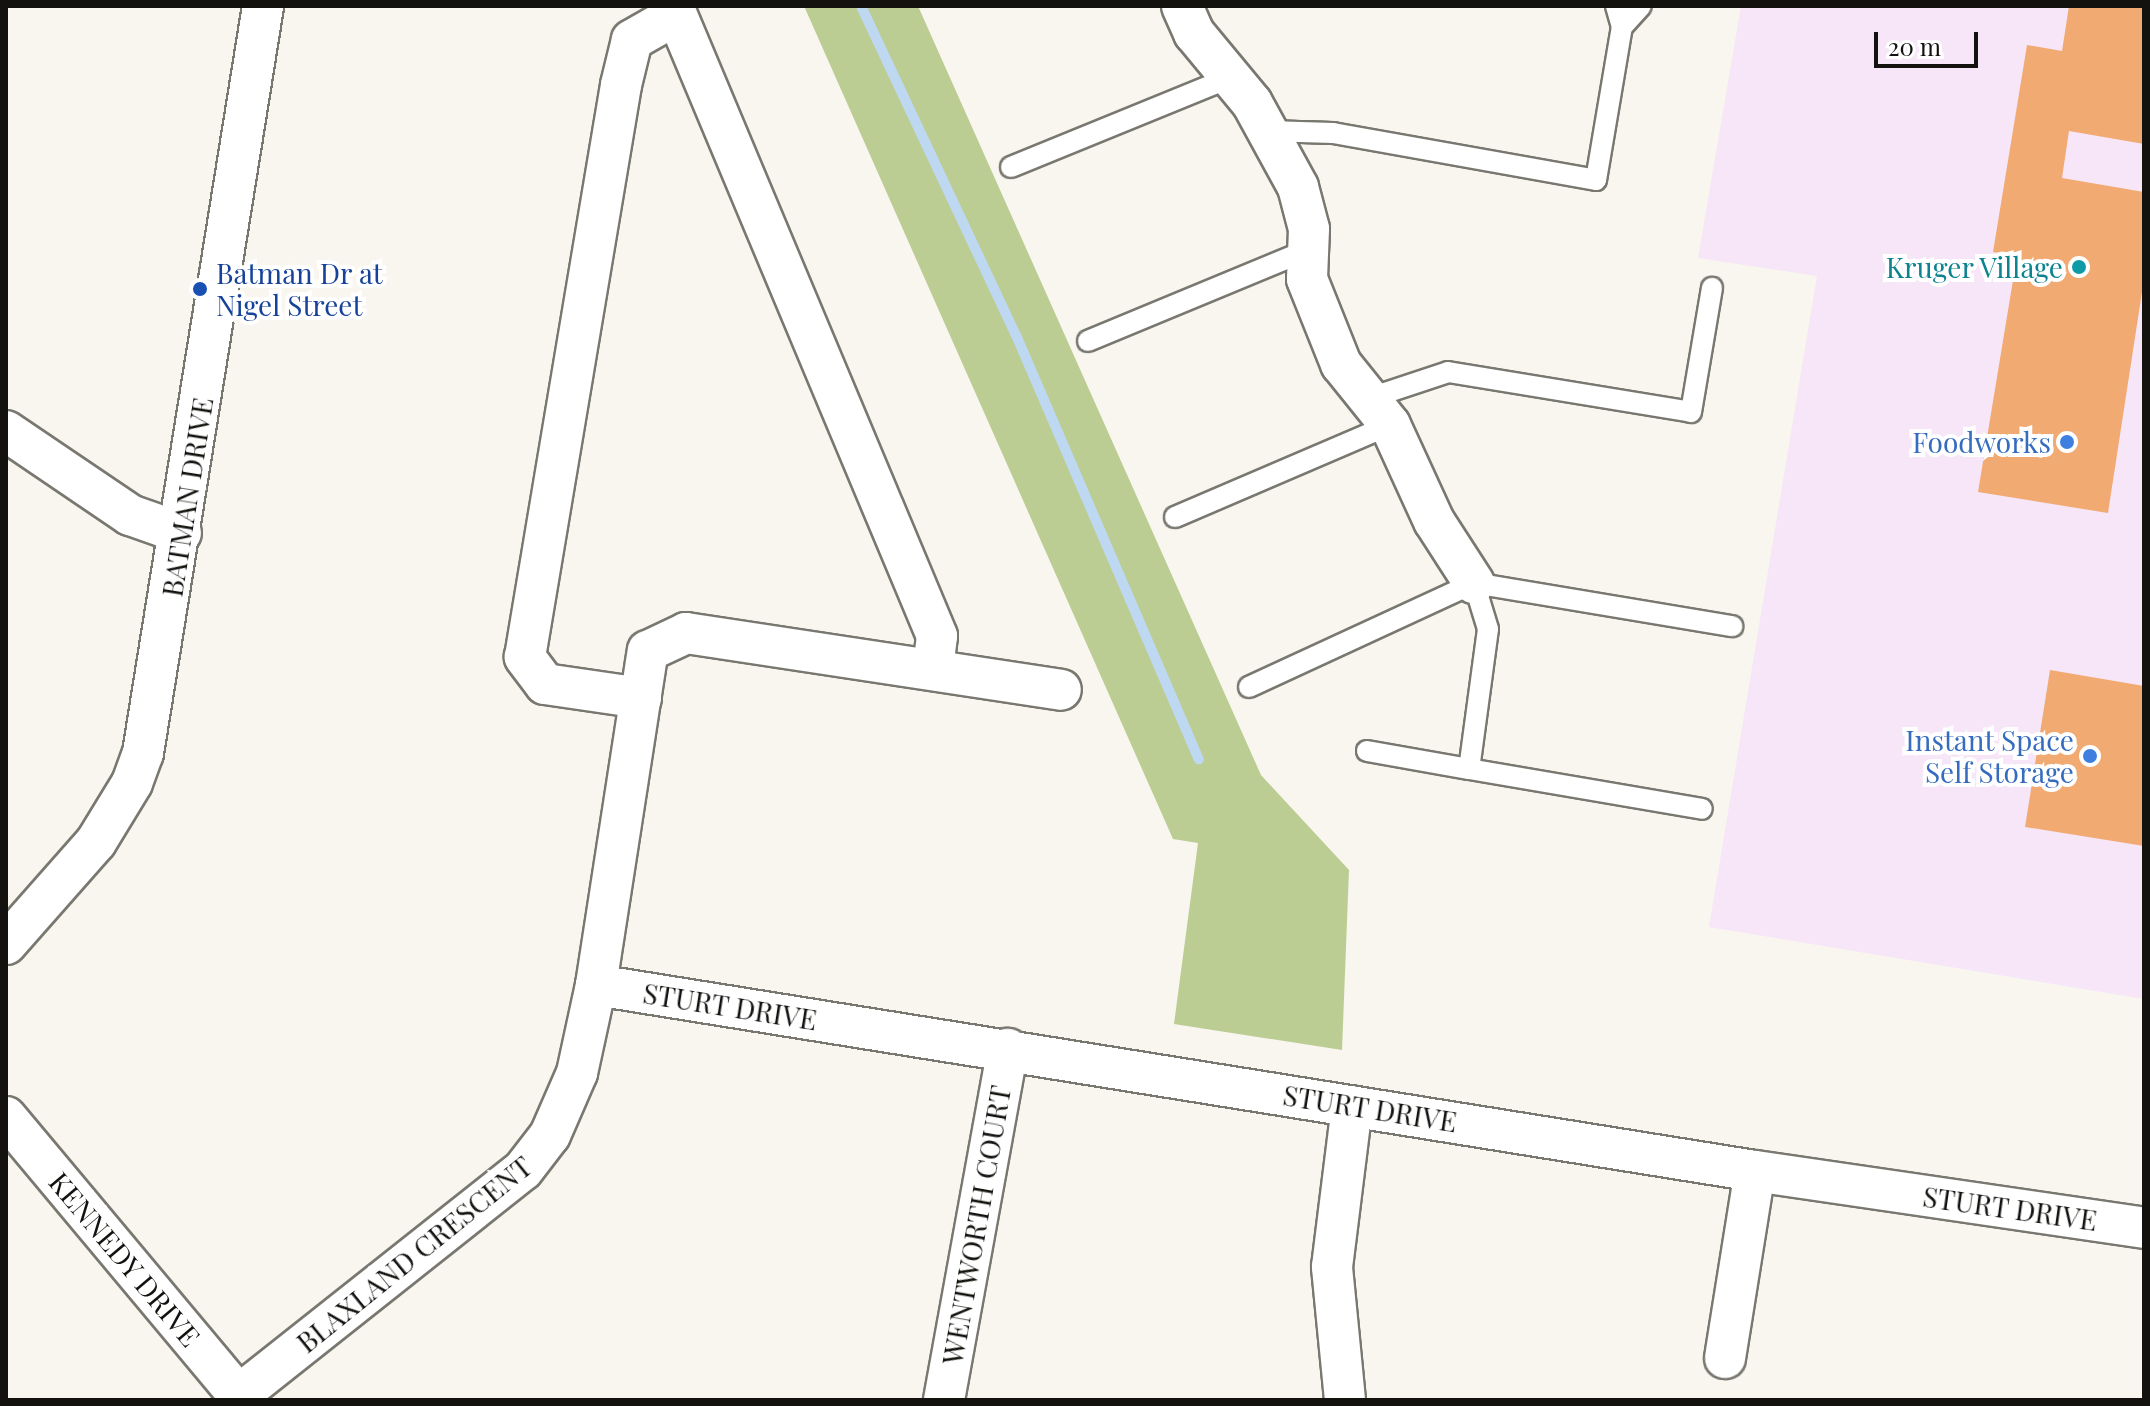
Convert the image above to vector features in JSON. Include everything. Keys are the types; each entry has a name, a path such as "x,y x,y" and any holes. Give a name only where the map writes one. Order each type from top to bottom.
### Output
{"street":[{"name":"BATMAN DRIVE","path":"6,944 96,842 132,783 152,719 263,6"},
{"path":"1182,6 1194,33 1231,77 1267,131 1298,187 1309,229 1307,279 1341,364 1378,412 1434,521 1474,583"},
{"path":"641,698 545,684 525,657 621,85 632,40 674,11 937,636 933,669 1061,690"},
{"path":"6,431 130,515 181,533"},
{"name":"BLAXLAND CRESCENT","path":"241,1398 523,1170 550,1135 577,1073 596,985 626,814 648,651 686,633 933,669"},
{"name":"STURT DRIVE","path":"596,985 1755,1171 2144,1228"},
{"name":"WENTWORTH COURT","path":"944,1400 1008,1049"},
{"path":"1345,1400 1332,1267 1352,1106"},
{"name":"KENNEDY DRIVE","path":"6,1117 241,1398"},
{"path":"1725,1358 1755,1171"}],"lane":[{"path":"1267,131 1333,133 1596,180 1622,27 1616,6"},
{"path":"1622,27 1641,6"},
{"path":"1011,167 1231,77"},
{"path":"1088,341 1308,250"},
{"path":"1175,517 1378,412 1448,372 1691,412 1712,288"},
{"path":"1469,769 1488,629 1474,583"},
{"path":"1249,687 1474,583 1732,626"},
{"path":"1367,751 1702,809"}],"shaded area":[{"path":"1741,6 2144,6 2144,999 1709,927 1817,276 1698,258"}],"green space":[{"path":"804,6 918,6 1261,775 1349,870 1342,1050 1174,1024 1198,843 1173,839"}],"building":[{"name":"Kruger Village","path":"2069,6 2144,6 2144,144 2069,131 2062,178 2144,192 2144,279 2108,513 1978,492 2017,256 1993,252 2027,45 2062,51"},
{"name":"Instant Space Self Storage","path":"2050,670 2144,686 2144,846 2025,827"}],"waterway":[{"path":"861,6 1016,335 1199,759"}],"place":[{"name":"Kruger Village","path":"2079,267"},
{"name":"Batman Dr at Nigel Street","path":"200,289"},
{"name":"Foodworks","path":"2067,442"},
{"name":"Instant Space Self Storage","path":"2090,756"}]}
